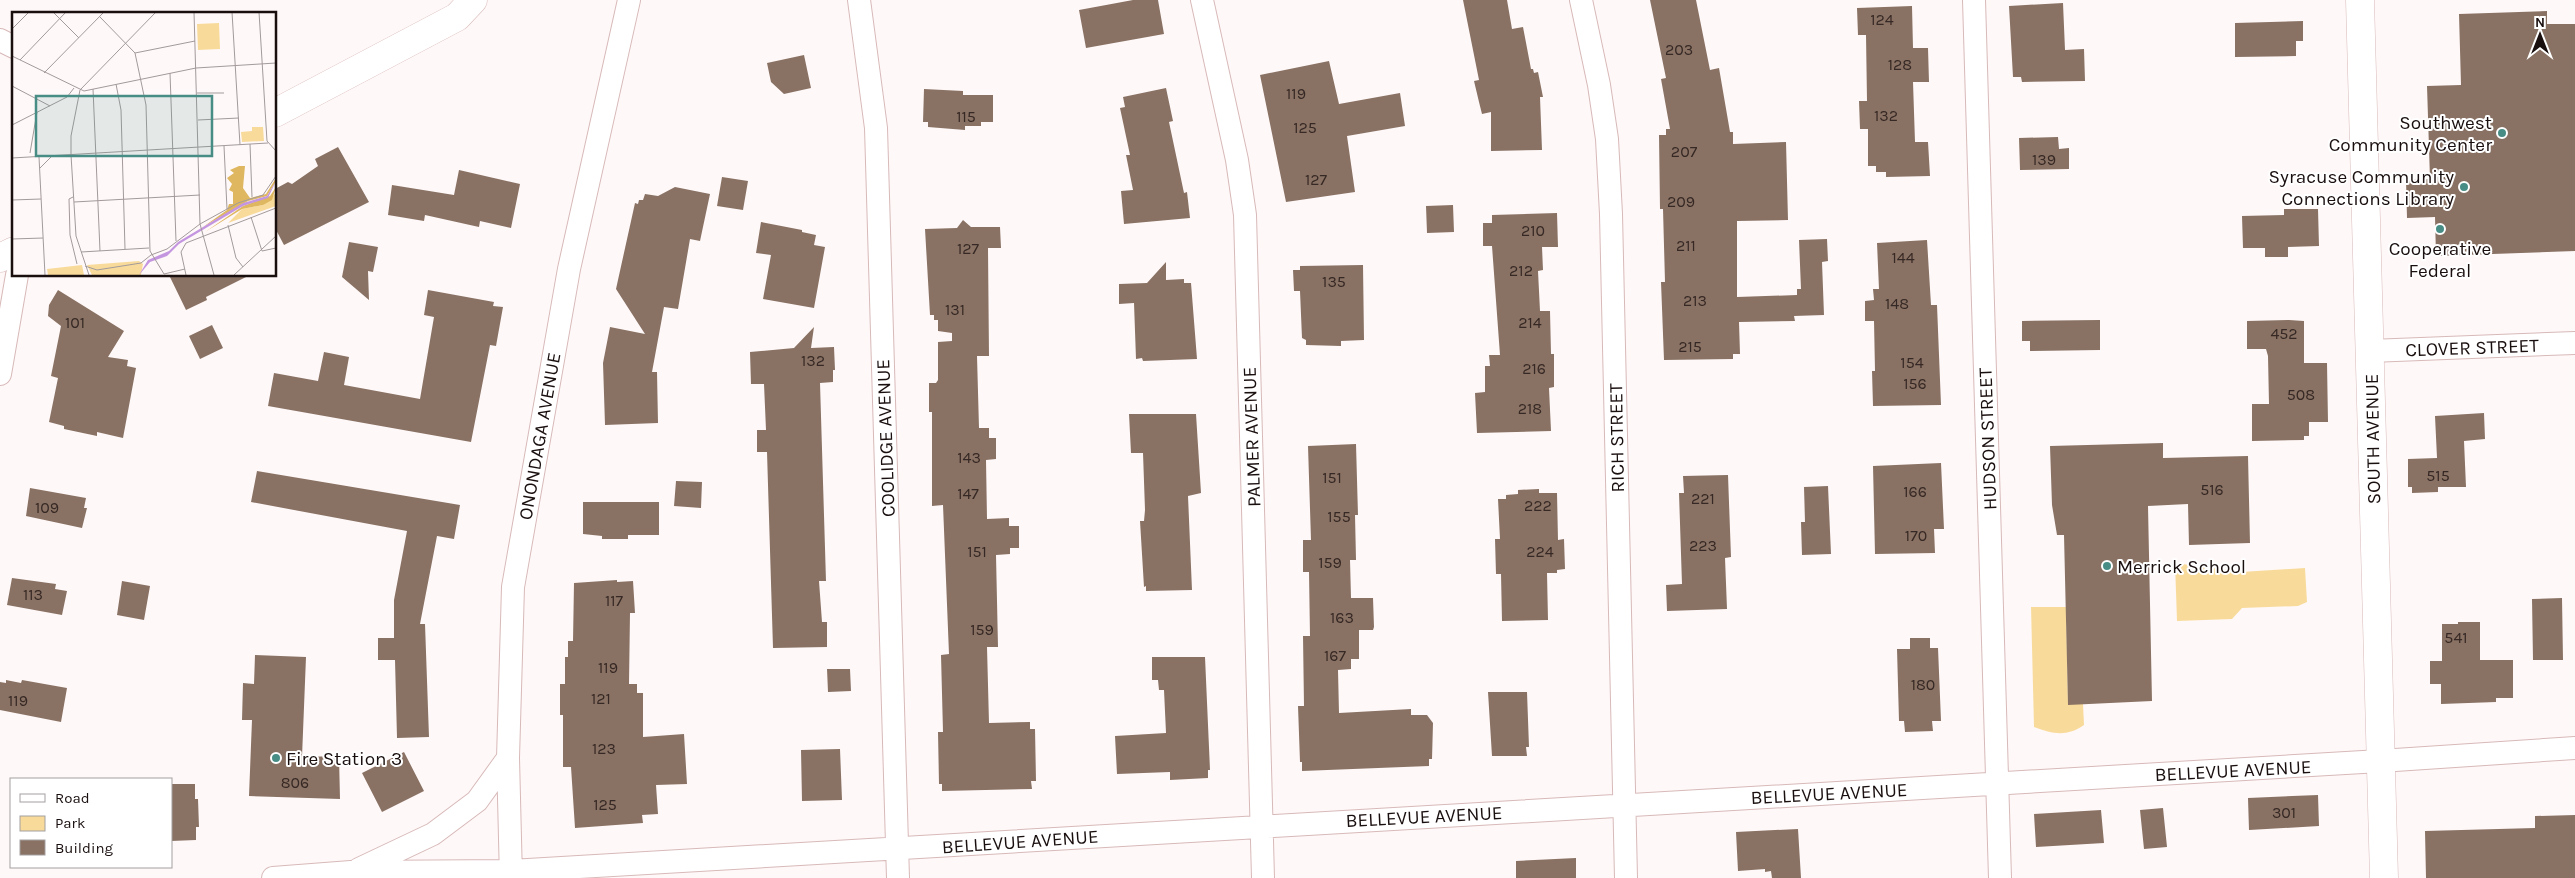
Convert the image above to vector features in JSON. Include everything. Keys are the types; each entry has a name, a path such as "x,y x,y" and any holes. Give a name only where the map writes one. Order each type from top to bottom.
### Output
{"main road":[{"path":"276,112 457,17 473,0"},
{"name":"SOUTH AVENUE","path":"2360,0 2384,878"},
{"path":"0,258 12,252"}],"street":[{"name":"ONONDAGA AVENUE","path":"511,874 508,758 513,587 569,269 629,0"},
{"name":"COOLIDGE AVENUE","path":"859,0 876,128 898,878"},
{"name":"PALMER AVENUE","path":"1202,0 1238,160 1245,215 1263,878"},
{"name":"RICH STREET","path":"1582,0 1600,85 1607,140 1611,214 1626,878"},
{"name":"HUDSON STREET","path":"1974,0 2000,878"},
{"path":"0,40 12,46"},
{"path":"0,374 17,276"},
{"name":"CLOVER STREET","path":"2370,351 2575,343"},
{"name":"BELLEVUE AVENUE","path":"273,878 351,872 511,874 898,848 2575,748"},
{"path":"351,872 433,834 477,801 508,758"}],"green space":[{"path":"2175,563 2241,572 2305,568 2307,602 2298,606 2242,608 2232,619 2177,621"},
{"path":"2031,607 2066,607 2068,704 2083,704 2084,725 2066,733 2054,733 2034,727"}],"building":[{"path":"1133,0 1158,0 1164,34 1086,48 1079,10"},
{"path":"1463,0 1507,0 1512,29 1523,27 1531,69 1533,69 1534,73 1538,72 1543,97 1540,97 1542,150 1491,151 1491,112 1482,114 1474,81 1479,80"},
{"path":"1650,0 1696,0 1710,70 1719,68 1730,132 1733,132 1733,144 1786,142 1788,220 1737,221 1737,297 1797,295 1797,289 1801,289 1799,240 1827,239 1828,261 1822,262 1824,315 1794,316 1795,321 1739,322 1740,354 1733,354 1733,359 1664,360 1661,282 1665,282 1663,209 1660,209 1659,135 1666,135 1666,129 1670,129 1661,79 1666,78"},
{"path":"2063,3 2065,50 2084,49 2085,81 2022,82 2021,77 2013,77 2009,6"},
{"path":"1912,6 1913,48 1928,48 1929,82 1913,82 1915,142 1928,142 1930,176 1886,177 1886,172 1876,172 1876,166 1868,166 1868,129 1860,129 1859,101 1867,101 1866,35 1858,35 1857,8"},
{"name":"Southwest Community Center","path":"2547,11 2547,24 2575,24 2575,251 2436,256 2435,217 2407,218 2406,180 2430,179 2427,86 2461,85 2459,14"},
{"path":"2303,21 2303,41 2296,41 2296,56 2235,57 2235,23"},
{"path":"804,55 811,88 784,94 771,82 767,63"},
{"path":"1329,61 1339,104 1400,93 1405,126 1347,136 1355,192 1286,202 1260,75"},
{"path":"1166,88 1173,121 1169,122 1184,193 1187,192 1190,218 1124,224 1121,191 1133,190 1126,155 1130,155 1120,108 1125,107 1123,97"},
{"path":"924,89 963,91 963,95 993,95 993,122 981,122 981,126 965,126 965,130 928,127 928,122 923,122"},
{"path":"2058,137 2059,149 2069,148 2069,169 2020,170 2019,138"},
{"path":"338,147 369,202 284,245 276,230 276,188 288,182 292,184 318,166 315,159"},
{"path":"459,170 520,184 511,228 480,221 479,227 425,215 424,221 388,215 392,185 454,195"},
{"path":"722,177 748,181 743,210 717,206"},
{"path":"675,187 710,194 700,241 690,239 678,309 664,307 652,372 657,372 658,423 605,425 603,363 610,327 645,334 616,289 635,203 638,204 639,200 643,200 645,194 658,196"},
{"path":"1453,205 1454,232 1427,233 1426,206"},
{"path":"2284,209 2318,209 2319,246 2288,247 2288,257 2265,257 2265,248 2243,248 2242,216 2284,215"},
{"path":"1557,213 1558,247 1542,247 1543,270 1538,271 1540,311 1550,311 1551,354 1554,354 1554,387 1549,388 1551,431 1477,433 1475,393 1485,392 1485,366 1490,366 1489,355 1500,355 1492,246 1483,246 1483,223 1492,223 1492,215"},
{"path":"963,220 971,227 1000,227 1001,248 988,248 989,356 977,356 979,428 989,428 989,438 996,438 996,459 986,460 987,519 1009,518 1009,526 1019,526 1019,548 1010,548 1010,554 996,555 998,647 987,647 989,723 1030,722 1030,729 1035,729 1036,781 1031,781 1032,789 942,791 942,784 939,784 938,732 943,732 941,655 949,654 943,505 932,506 932,412 929,412 929,383 936,383 938,380 938,342 952,341 952,333 938,331 938,320 934,320 934,315 930,315 925,229 957,228"},
{"path":"761,222 802,230 802,232 816,235 814,245 825,247 814,308 763,299 771,255 756,253"},
{"path":"1927,240 1931,305 1937,305 1941,405 1873,406 1872,371 1875,371 1874,321 1865,321 1865,301 1874,300 1873,289 1879,289 1877,243"},
{"path":"349,242 378,247 373,272 368,271 369,300 342,277"},
{"path":"1166,262 1166,280 1184,279 1184,283 1191,283 1197,359 1143,361 1142,358 1136,359 1134,303 1119,304 1119,284 1147,283"},
{"path":"1363,265 1364,340 1341,341 1341,346 1306,345 1306,340 1302,338 1300,291 1294,291 1293,270 1300,270 1300,266"},
{"path":"169,276 248,276 206,297 207,300 186,310"},
{"path":"58,290 124,331 108,357 128,360 127,366 136,368 123,438 97,432 97,436 64,429 64,426 49,422 58,378 51,376 61,326 48,316 49,305"},
{"path":"428,290 494,302 493,306 503,307 496,346 490,345 471,442 268,406 274,373 318,381 324,352 349,357 344,385 420,399 434,317 424,315"},
{"path":"2100,320 2100,350 2030,351 2030,341 2022,341 2022,321"},
{"path":"2247,321 2304,321 2304,363 2327,363 2328,422 2309,422 2309,436 2304,436 2304,440 2252,441 2252,404 2269,404 2268,356 2266,349 2247,349"},
{"path":"212,325 223,348 200,359 189,336"},
{"path":"814,327 811,348 834,347 835,370 833,370 833,382 820,383 826,581 819,581 822,622 827,622 827,647 773,648 767,452 757,452 757,430 766,430 764,384 751,384 750,352 794,348"},
{"path":"2484,413 2485,439 2464,441 2466,487 2438,487 2438,492 2412,493 2412,487 2408,487 2408,459 2437,458 2435,416"},
{"path":"1129,414 1196,414 1201,493 1188,496 1192,590 1146,591 1146,586 1144,587 1140,521 1144,521 1145,510 1143,453 1131,453"},
{"path":"2163,443 2163,458 2248,456 2250,543 2189,545 2188,504 2148,506 2152,701 2068,705 2064,535 2057,535 2052,505 2050,446"},
{"path":"1356,444 1358,515 1355,515 1356,560 1350,560 1351,598 1373,598 1374,627 1373,630 1359,630 1359,659 1351,659 1351,669 1338,670 1339,713 1411,709 1411,715 1427,715 1433,723 1432,759 1429,759 1429,766 1302,771 1298,706 1304,706 1303,636 1310,636 1309,572 1303,572 1303,540 1311,540 1308,446"},
{"path":"1941,463 1944,529 1934,529 1935,553 1875,554 1873,466"},
{"path":"257,471 460,505 454,539 437,536 420,624 425,624 429,737 397,738 395,660 378,660 378,638 394,638 394,600 407,531 251,502"},
{"path":"1728,475 1731,557 1725,558 1727,609 1667,611 1666,585 1682,584 1679,493 1684,493 1683,476"},
{"path":"676,481 702,482 701,508 674,506"},
{"path":"1828,486 1831,554 1802,555 1801,522 1805,522 1804,487"},
{"path":"30,488 86,498 84,508 87,508 82,528 26,516"},
{"path":"1539,489 1539,493 1557,493 1558,540 1564,539 1565,569 1557,570 1557,573 1547,573 1548,620 1502,621 1501,574 1496,574 1495,539 1500,539 1498,499 1506,499 1506,495 1518,494 1518,490"},
{"path":"583,502 659,502 659,535 628,535 628,539 602,539 602,536 583,534"},
{"path":"12,578 56,584 55,589 67,591 62,615 7,605"},
{"path":"617,580 617,582 633,581 635,613 630,613 629,684 637,684 637,693 643,693 643,737 684,734 687,784 656,785 658,814 642,815 643,823 575,828 571,767 563,767 563,715 560,715 560,684 565,684 565,657 568,657 568,641 573,641 574,583"},
{"path":"122,581 150,586 144,620 117,615"},
{"path":"2562,598 2563,660 2533,660 2532,599"},
{"path":"2458,622 2480,622 2480,660 2513,660 2513,698 2496,698 2496,702 2441,704 2441,684 2430,684 2430,661 2442,661 2442,624 2458,624"},
{"path":"1910,638 1930,638 1930,648 1938,648 1941,721 1932,721 1933,731 1905,732 1904,721 1899,721 1897,649 1910,649"},
{"name":"Fire Station 3","path":"255,655 306,657 302,757 339,756 340,799 249,796 252,720 242,720 243,683 254,684"},
{"path":"1152,657 1205,657 1210,770 1208,770 1208,778 1170,780 1170,772 1117,774 1115,736 1166,733 1164,690 1159,690 1158,680 1152,680"},
{"path":"827,669 850,669 851,691 828,692"},
{"path":"6,680 21,683 22,680 67,688 61,722 0,710 0,682 6,683"},
{"path":"1488,692 1527,692 1529,747 1526,747 1527,756 1492,756"},
{"path":"840,749 842,800 802,801 801,750"},
{"path":"404,752 424,791 382,812 362,773"},
{"path":"172,784 195,784 195,799 198,799 199,827 196,827 196,840 172,841"},
{"path":"2318,795 2319,826 2249,830 2248,798"},
{"path":"2163,808 2167,847 2144,849 2140,810"},
{"path":"2101,810 2104,843 2036,847 2034,814"},
{"path":"2575,815 2575,878 2426,878 2425,831 2535,828 2535,816"},
{"path":"1798,829 1801,878 1772,878 1771,871 1765,872 1765,869 1738,871 1736,832"},
{"path":"1576,858 1576,878 1516,878 1516,861"}],"place":[{"name":"Southwest Community Center","path":"2502,133"},
{"name":"Syracuse Community Connections Library","path":"2464,187"},
{"name":"Cooperative Federal","path":"2440,229"},
{"name":"Merrick School","path":"2107,566"},
{"name":"Fire Station 3","path":"276,758"}]}
